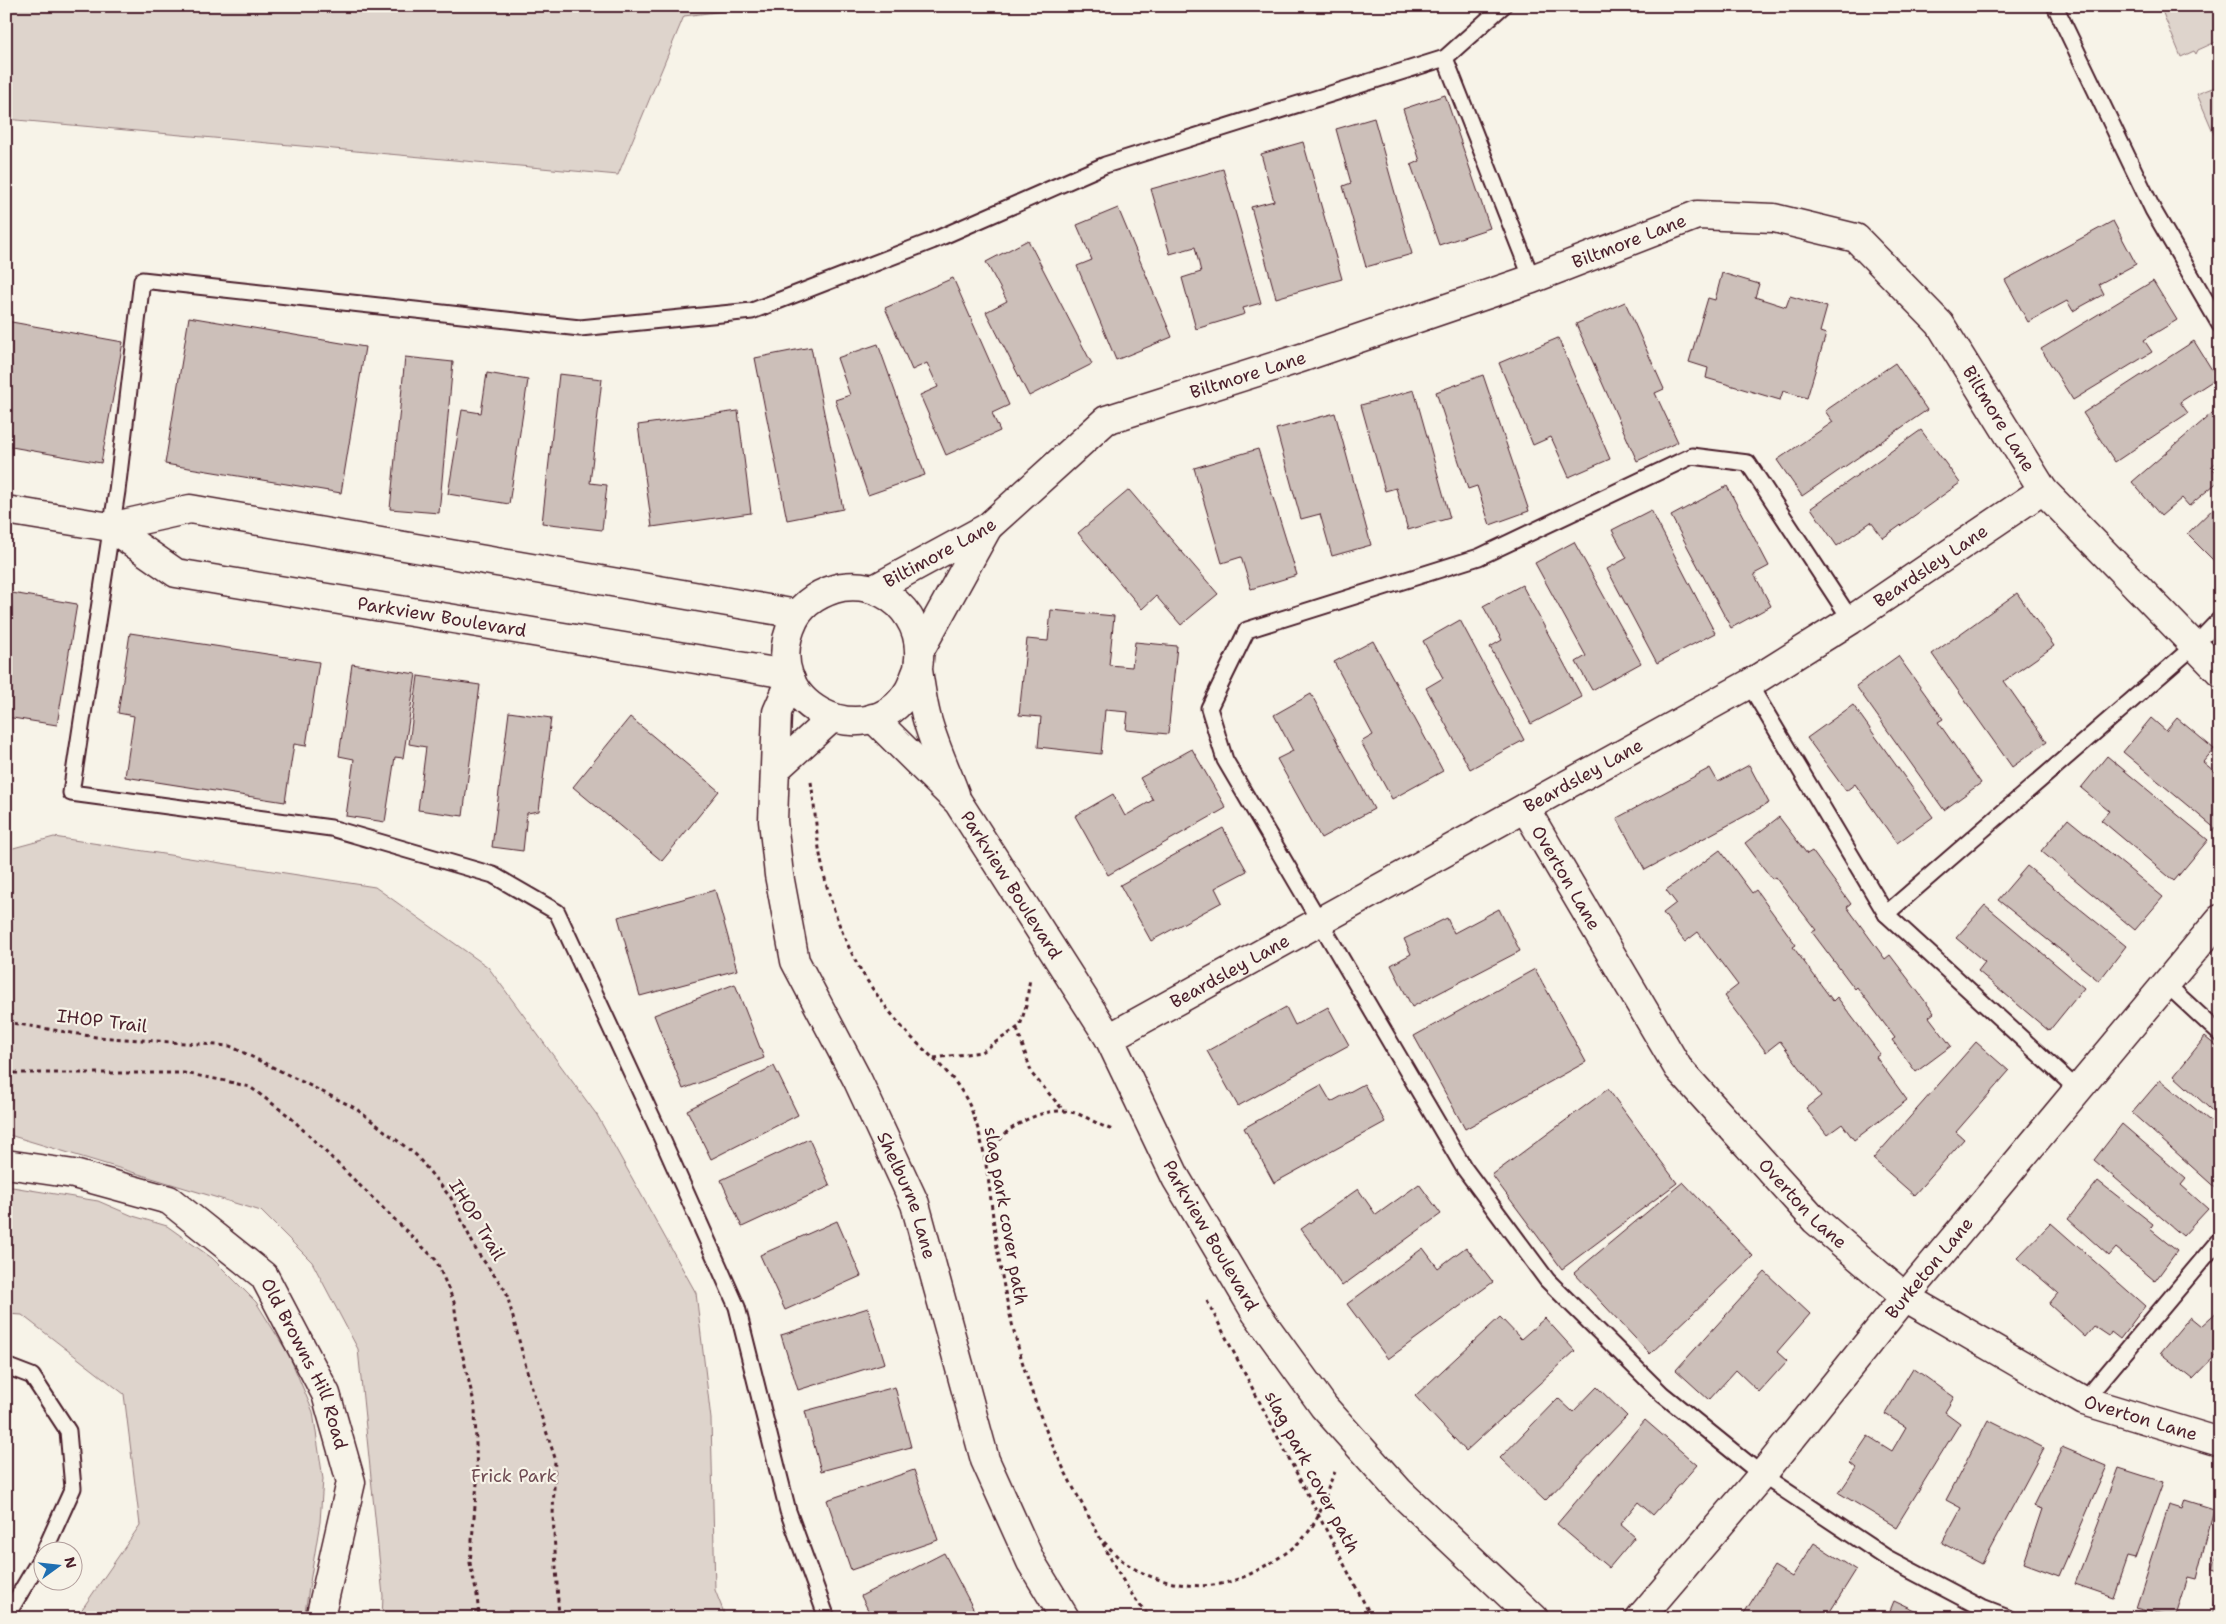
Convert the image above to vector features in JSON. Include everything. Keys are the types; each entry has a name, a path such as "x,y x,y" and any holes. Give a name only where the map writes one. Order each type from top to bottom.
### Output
{"street":[{"name":"Biltmore Lane","path":"988,527 1106,420 1301,358 1532,279 1697,215 1774,218 1856,238 1940,324 2043,490 2220,672"},
{"name":"Beardsley Lane","path":"1110,1038 1749,684 1851,620 2043,490"},
{"name":"Parkview Boulevard","path":"6,510 110,527 190,509 797,614"},
{"name":"Parkview Boulevard","path":"110,527 176,573 789,677"},
{"name":"Biltimore Lane","path":"874,589 988,527"},
{"name":"Biltimore Lane","path":"919,659 988,527"},
{"name":"Parkview Boulevard","path":"919,659 909,690 894,707 873,718 852,722 832,718 812,708 797,693 789,677 784,653 788,632 797,614 813,599 832,589 852,585 874,589 891,598 904,610 915,627 926,713 958,802"},
{"name":"Shelburne Lane","path":"789,677 777,712 774,830 779,874 795,961 858,1081 915,1204 984,1460 1031,1562 1065,1618"},
{"path":"776,769 832,718"},
{"name":"Parkview Boulevard","path":"873,718 958,802 1110,1038 1176,1178 1256,1313 1324,1407 1400,1492 1534,1618"},
{"name":"Overton Lane","path":"1525,808 1678,1068 1815,1220 1906,1297 2084,1402 2220,1442"},
{"name":"Burketon Lane","path":"1640,1618 1762,1475 1906,1297 2220,918"},
{"name":"Old Browns Hill Road","path":"6,1164 74,1174 169,1200 264,1276 326,1394 351,1482 320,1618"}],"lane":[{"path":"827,1618 788,1510 737,1307 659,1132 557,912 493,874 331,828 71,793 106,572 110,527 117,491 142,280 580,328 752,311 932,241 1105,165 1445,58 1503,6"},
{"path":"2055,6 2153,210 2220,325"},
{"path":"1445,58 1532,279"},
{"path":"1851,620 1748,462 1692,456 1479,557 1247,630 1209,708 1225,760 1464,1168 1547,1280 1662,1394 1762,1475 1887,1558 1982,1608 2008,1618"},
{"path":"1886,914 2194,646 2220,619"},
{"path":"1749,684 1886,914 2077,1090"},
{"path":"2165,983 2220,1034"},
{"path":"2084,1402 2220,1239"},
{"path":"6,1366 32,1376 68,1430 74,1488 49,1542"},
{"path":"6,1617 32,1573"}],"path":[{"name":"slag park cover path","path":"810,774 821,861 837,918 856,961 878,998 908,1034 934,1058 957,1084 970,1106 979,1131 986,1160 1000,1267 1025,1373 1042,1421 1061,1463 1120,1576 1141,1608 1151,1618"},
{"path":"934,1058 981,1052 1017,1029 1020,1026 1026,1006 1030,975"},
{"name":"IHOP Trail","path":"6,1022 96,1037 230,1046 355,1108 416,1155 450,1198 477,1252 506,1291 530,1382 555,1458 552,1516 559,1618"},
{"path":"1017,1029 1032,1074 1064,1111"},
{"path":"6,1073 184,1074 226,1080 250,1088 289,1116 436,1260 454,1302 459,1340 475,1407 476,1483 470,1563 477,1595 479,1618"},
{"path":"986,1160 1006,1133 1028,1118 1058,1110 1077,1114 1102,1127 1113,1130"},
{"name":"slag park cover path","path":"1204,1295 1372,1618"},
{"path":"1100,1538 1122,1561 1148,1576 1178,1584 1208,1585 1231,1582 1254,1573 1279,1558 1299,1542 1313,1526 1326,1500 1335,1472"}],"green space":[{"path":"6,6 764,6 684,16 618,175 6,119"},
{"path":"2160,6 2220,6 2220,40 2198,50 2196,54 2194,51 2181,57"},
{"path":"2220,85 2220,148 2197,94"},
{"name":"Frick Park","path":"54,837 375,887 488,967 597,1115 696,1293 711,1419 715,1590 726,1618 382,1618 383,1596 358,1349 312,1262 261,1211 6,1134 6,850"},
{"path":"6,1186 98,1201 133,1216 167,1226 212,1258 256,1302 289,1355 313,1412 323,1479 320,1522 304,1618 76,1618 140,1525 124,1394 22,1315 6,1314"}],"building":[{"path":"1445,95 1490,228 1439,245 1411,165 1420,161 1403,109"},
{"path":"1374,118 1412,254 1366,267 1343,186 1351,183 1336,129"},
{"path":"1303,142 1342,279 1276,298 1251,207 1274,201 1261,154"},
{"path":"1223,169 1261,303 1243,308 1245,314 1196,329 1182,278 1201,272 1195,247 1170,254 1151,189"},
{"path":"1118,208 1172,337 1116,360 1077,266 1092,260 1077,225"},
{"path":"2113,221 2136,264 2099,284 2104,294 2073,311 2067,301 2028,322 2005,280"},
{"path":"1028,240 1092,364 1029,396 986,312 1007,301 986,262"},
{"path":"1722,273 1759,284 1755,297 1786,307 1790,296 1827,307 1820,332 1826,334 1807,398 1783,391 1780,400 1706,378 1708,368 1689,362 1708,298 1715,300"},
{"path":"953,278 1009,405 992,413 1000,431 946,455 920,395 938,387 927,363 912,370 885,308"},
{"path":"2153,281 2177,320 2144,340 2152,352 2073,400 2041,349"},
{"path":"1625,302 1664,389 1655,393 1678,442 1637,461 1576,324"},
{"path":"189,317 365,347 341,493 165,464"},
{"path":"6,321 123,342 101,463 6,446"},
{"path":"1558,338 1610,459 1569,477 1551,437 1533,445 1499,363"},
{"path":"2194,341 2217,378 2180,402 2188,413 2115,462 2083,413"},
{"path":"878,344 925,475 868,495 835,400 850,395 837,358"},
{"path":"811,347 843,509 787,520 755,358"},
{"path":"405,357 453,362 439,513 390,509"},
{"path":"1895,363 1927,410 1802,496 1777,460 1833,422 1825,411"},
{"path":"487,373 528,380 509,504 448,494 462,410 481,413"},
{"path":"559,374 602,379 590,483 607,485 602,530 542,523"},
{"path":"1483,375 1529,511 1490,525 1477,486 1468,489 1436,392"},
{"path":"1414,390 1450,518 1408,530 1396,488 1385,491 1361,405"},
{"path":"2218,408 2220,459 2211,467 2220,476 2220,480 2189,506 2182,498 2161,516 2132,482"},
{"path":"738,411 751,513 652,527 638,425"},
{"path":"1335,413 1371,545 1332,556 1320,514 1301,519 1276,429"},
{"path":"1921,430 1960,483 1883,538 1871,522 1837,546 1811,508"},
{"path":"1258,449 1297,575 1251,589 1241,557 1222,563 1194,468"},
{"path":"1727,486 1769,566 1754,574 1771,606 1731,628 1671,516"},
{"path":"1129,490 1218,594 1181,625 1156,596 1142,609 1078,533"},
{"path":"2220,502 2220,558 2215,562 2187,534"},
{"path":"1651,510 1715,633 1657,663 1607,569 1627,558 1612,530"},
{"path":"1574,542 1641,663 1592,690 1576,662 1586,656 1535,563"},
{"path":"1522,585 1582,697 1531,724 1490,647 1502,640 1483,606"},
{"path":"6,592 77,604 57,725 6,717"},
{"path":"2017,593 2054,646 2004,681 2047,742 2012,767 1932,654"},
{"path":"1051,610 1114,616 1109,665 1132,667 1135,642 1177,646 1168,734 1126,730 1128,712 1105,710 1101,754 1038,747 1041,717 1019,715 1027,639 1048,641"},
{"path":"1460,620 1524,740 1470,769 1426,688 1443,678 1423,641"},
{"path":"130,633 319,662 306,746 294,744 285,802 125,777 134,716 118,713"},
{"path":"1373,641 1443,771 1392,799 1361,742 1373,735 1334,662"},
{"path":"1898,656 1943,719 1938,722 1981,783 1944,810 1856,686"},
{"path":"352,664 416,674 403,758 395,757 385,822 346,816 354,759 339,756"},
{"path":"418,676 480,685 463,816 418,810 426,747 409,744"},
{"path":"1311,694 1374,809 1321,838 1277,759 1293,751 1274,715"},
{"path":"1853,705 1933,817 1897,843 1855,784 1846,791 1807,738"},
{"path":"509,712 551,718 539,811 527,813 523,851 492,847"},
{"path":"630,717 719,791 662,861 573,787"},
{"path":"2151,718 2166,731 2177,718 2214,749 2203,762 2220,776 2220,827 2217,830 2123,752"},
{"path":"1192,749 1226,808 1108,875 1075,816 1113,794 1125,816 1153,800 1140,778"},
{"path":"2107,756 2208,840 2174,881 2101,820 2109,811 2081,788"},
{"path":"1749,765 1769,803 1645,870 1617,818 1710,768 1718,782"},
{"path":"1779,817 1807,854 1812,851 1851,904 1847,907 1885,959 1890,955 1934,1013 1929,1017 1951,1046 1916,1072 1892,1040 1895,1038 1857,987 1855,989 1812,932 1816,930 1775,877 1772,879 1745,843"},
{"path":"2068,819 2163,897 2135,930 2041,851"},
{"path":"1223,828 1247,871 1215,888 1222,902 1151,941 1120,885"},
{"path":"1720,850 1752,893 1756,890 1796,945 1793,947 1833,1001 1837,997 1880,1054 1876,1057 1907,1100 1854,1140 1842,1124 1827,1135 1806,1108 1821,1096 1780,1041 1766,1052 1724,996 1738,985 1698,932 1685,942 1663,913 1676,903 1666,890"},
{"path":"2027,866 2126,946 2099,981 1998,900"},
{"path":"715,890 737,970 640,996 618,917"},
{"path":"1985,905 2084,988 2049,1031 1978,971 1985,962 1956,938"},
{"path":"1499,909 1520,951 1412,1007 1391,965 1411,954 1404,939 1447,918 1454,933"},
{"path":"1535,969 1586,1062 1465,1129 1414,1036"},
{"path":"735,984 764,1058 683,1089 654,1015"},
{"path":"1286,1007 1295,1025 1328,1007 1349,1045 1238,1106 1207,1051"},
{"path":"2205,1037 2220,1049 2220,1118 2174,1076"},
{"path":"1976,1042 2009,1071 1956,1132 1964,1139 1914,1195 1873,1159"},
{"path":"774,1066 798,1115 711,1159 687,1110"},
{"path":"2160,1080 2220,1129 2220,1137 2217,1139 2220,1142 2220,1192 2132,1113"},
{"path":"1364,1084 1385,1122 1274,1183 1244,1128 1321,1085 1331,1102"},
{"path":"1608,1089 1677,1183 1562,1269 1492,1175"},
{"path":"2122,1124 2186,1179 2181,1185 2208,1209 2183,1236 2094,1160"},
{"path":"809,1139 830,1186 742,1227 721,1180"},
{"path":"2098,1181 2153,1224 2150,1229 2177,1251 2155,1281 2116,1248 2109,1256 2068,1219"},
{"path":"1683,1182 1753,1256 1650,1354 1574,1273"},
{"path":"1419,1184 1441,1214 1342,1286 1301,1229 1358,1189 1376,1215"},
{"path":"837,1221 861,1276 785,1310 760,1255"},
{"path":"2051,1223 2145,1306 2120,1339 2111,1332 2109,1336 2094,1326 2085,1337 2049,1304 2058,1293 2017,1258"},
{"path":"1466,1247 1493,1282 1388,1359 1347,1304 1423,1248 1438,1268"},
{"path":"1765,1272 1810,1314 1777,1352 1787,1361 1759,1392 1736,1370 1709,1400 1676,1370"},
{"path":"868,1308 885,1363 798,1390 781,1335"},
{"path":"2220,1309 2220,1351 2193,1379 2160,1353 2190,1317 2201,1326"},
{"path":"1500,1317 1521,1339 1545,1318 1575,1351 1466,1451 1415,1396"},
{"path":"1913,1368 1954,1397 1945,1412 1960,1423 1896,1527 1839,1493 1856,1468 1850,1463 1868,1436 1892,1451 1906,1427 1885,1414"},
{"path":"895,1387 911,1447 821,1471 805,1411"},
{"path":"1597,1387 1627,1416 1545,1501 1500,1458 1558,1398 1573,1412"},
{"path":"1645,1420 1697,1465 1653,1515 1638,1502 1620,1524 1635,1537 1609,1568 1557,1524"},
{"path":"1988,1420 2044,1448 1982,1564 1942,1543 1961,1508 1946,1500"},
{"path":"2062,1447 2107,1466 2059,1576 2024,1563 2042,1509 2033,1506"},
{"path":"2119,1468 2163,1482 2135,1559 2127,1557 2113,1597 2075,1584"},
{"path":"914,1470 938,1540 851,1570 827,1500"},
{"path":"2185,1500 2214,1509 2196,1579 2188,1577 2175,1618 2136,1608 2169,1505 2182,1509"},
{"path":"2220,1541 2220,1571 2213,1569"},
{"path":"1814,1543 1856,1570 1826,1618 1741,1618 1774,1566 1792,1577"},
{"path":"944,1553 975,1612 964,1618 872,1618 861,1596"},
{"path":"2220,1578 2220,1618 2211,1618"},
{"path":"1894,1601 1930,1618 1887,1618"}]}
